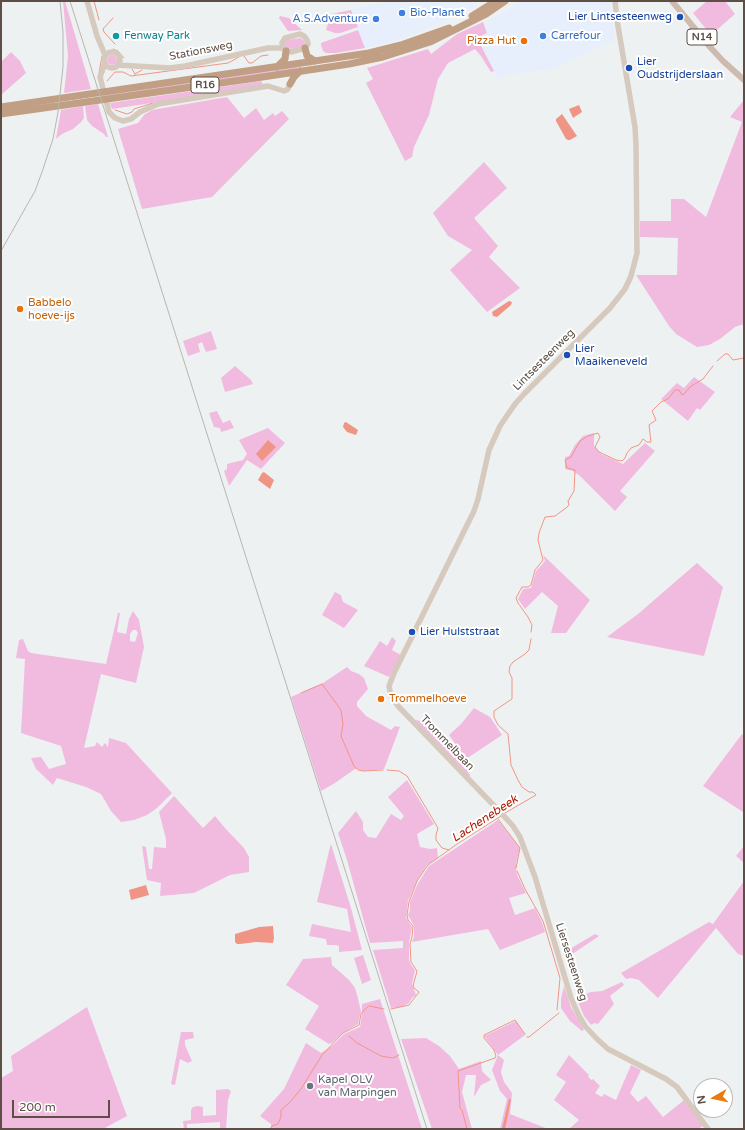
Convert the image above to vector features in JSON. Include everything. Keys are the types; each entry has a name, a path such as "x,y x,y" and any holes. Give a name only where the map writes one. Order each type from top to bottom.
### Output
{"highway":[{"name":"R16","path":"1,107 42,104 278,70 369,53 401,45 453,26 496,1"},
{"name":"R16","path":"278,70 300,71 366,61 400,52 430,42 478,17 502,1"},
{"path":"478,17 505,1"},
{"path":"284,47 285,59 278,70 289,78 290,84"},
{"path":"305,48 306,56 316,62"},
{"path":"290,84 293,78 300,71"},
{"name":"R16","path":"1,114 42,104"}],"main road":[{"name":"N14","path":"672,1 710,47 744,80"}],"street":[{"path":"87,1 96,28 97,36 108,53 104,57 101,80 109,109 116,115 122,117 136,115 150,106 158,104 268,86 279,91 284,91 288,89 290,84"},
{"name":"Lintsesteenweg","path":"407,717 390,696 389,686 474,511 489,450 497,432 507,415 524,394 614,304 628,282 635,262 637,242 635,127 615,1"},
{"path":"301,35 304,36 308,44 305,48 291,52 284,47 287,37 301,35"},
{"name":"Stationsweg","path":"110,67 118,65 170,68 268,48 284,47"},
{"name":"Stationsweg","path":"108,53 116,53 119,58 136,66"},
{"path":"118,65 119,58"},
{"path":"101,80 110,67 104,63"},
{"name":"Trommelbaan","path":"407,717 473,784"},
{"name":"Liersesteenweg","path":"473,784 513,826 520,837 535,877 571,998 579,1016 597,1039 608,1048 677,1086 708,1129"}],"shaded area":[{"path":"63,1 65,1 91,89 64,93 68,56"},
{"path":"388,1 475,1 477,7 417,33 394,41 365,48 351,10"},
{"path":"521,1 611,1 615,40 560,66 546,70 509,74 498,80 477,38 487,33 483,22 496,17"},
{"path":"707,1 725,1 735,14 711,35 693,13"},
{"path":"351,10 358,27 340,33 326,30 331,14"},
{"path":"280,16 289,18 302,30 288,31 279,18"},
{"path":"483,22 487,33 477,38 494,71 491,72 475,49 448,63 438,79 429,115 414,147 412,157 405,161 366,83 373,79 367,68 428,49 431,54 457,34"},
{"path":"358,30 365,48 336,53 326,53 323,51 321,43"},
{"path":"301,38 305,42 304,46 291,49 286,48 285,43 287,40"},
{"path":"11,52 20,61 26,73 1,95 1,62"},
{"path":"110,55 114,55 116,56 116,64 110,65 107,62 107,58"},
{"path":"314,64 299,67 293,70 108,96 107,93"},
{"path":"261,81 264,86 112,109 110,103"},
{"path":"227,97 244,118 256,108 264,120 273,113 275,116 282,111 289,119 212,197 142,209 118,129 138,123 144,115 152,110"},
{"path":"744,100 744,324 735,327 720,339 709,345 697,347 676,334 669,326 636,275 677,275 678,238 640,237 640,221 671,221 671,199 684,199 706,217 742,122 730,117"},
{"path":"98,104 108,137 92,126 87,120 85,106"},
{"path":"579,105 582,112 573,118 569,109"},
{"path":"83,106 84,118 81,122 73,129 62,134 56,139 61,110"},
{"path":"562,114 577,136 570,140 566,139 556,121 556,119"},
{"path":"484,162 507,188 474,218 498,246 489,257 520,288 487,312 450,270 472,250 448,236 433,213"},
{"path":"509,301 512,302 511,305 497,317 493,316 492,312"},
{"path":"211,331 217,349 206,352 202,342 198,344 200,352 188,356 183,341"},
{"path":"235,366 251,380 253,384 225,392 221,378"},
{"path":"694,377 715,392 700,410 697,408 688,421 661,399 677,383 684,388"},
{"path":"217,411 223,423 230,420 234,428 221,432 220,428 214,427 209,413"},
{"path":"346,422 358,430 356,435 347,432 343,427 344,423"},
{"path":"268,428 285,443 261,469 247,460 229,486 224,471 227,469 227,464 243,460 247,454 239,440"},
{"path":"594,433 594,446 601,454 623,464 645,443 655,451 620,491 627,497 615,511 580,476 573,471 565,469 565,457 569,456 575,445 583,436"},
{"path":"268,440 276,447 262,461 256,454"},
{"path":"264,472 274,480 270,489 258,480"},
{"path":"543,555 590,600 566,633 551,633 558,606 542,592 525,609 518,599 523,589 531,588 536,571 545,561"},
{"path":"697,563 723,587 704,656 607,637 638,614"},
{"path":"335,592 341,595 343,602 358,610 344,628 322,615"},
{"path":"133,611 139,620 144,647 136,683 101,674 84,748 95,746 97,742 102,747 105,743 108,747 109,738 126,743 172,793 157,808 147,815 134,820 121,822 111,811 101,794 86,787 57,778 53,785 36,769 31,758 41,757 49,769 66,764 61,746 21,733 25,659 16,658 19,640 23,639 28,651 31,653 106,664 118,613 120,613 117,632 126,634 129,619","holes":["133,630 136,630 138,633 135,642 130,641 130,634"]},
{"path":"392,637 396,641 392,650 401,655 389,677 364,666 380,641 387,646"},
{"path":"347,667 364,678 368,689 357,702 357,706 366,716 391,730 395,726 400,727 384,769 362,771 355,769 321,791 291,697 323,683"},
{"path":"474,708 490,717 502,735 466,759 449,735 461,724"},
{"path":"415,720 428,722 439,730 450,742 470,775 470,778"},
{"path":"742,734 744,735 743,812 703,786"},
{"path":"407,780 434,824 417,834 420,847 430,849 437,848 438,858 427,865 417,881 408,901 406,918 412,927 409,943 409,960 415,970 412,984 416,995 409,1003 401,1007 391,1008 373,950 403,948 403,941 370,943 338,833 356,811 363,822 363,830 368,837 376,838 391,814 401,820 404,816 388,797"},
{"path":"174,796 203,828 215,816 244,848 249,857 249,872 230,875 194,893 160,896 161,883 147,880 142,846 146,847 149,869 152,869 154,847 166,848 166,839 159,812"},
{"path":"498,820 520,848 516,868 517,875 526,893 509,898 515,915 535,908 545,932 500,950 488,929 412,942 414,937 414,926 408,915 410,910 410,902 417,885 429,866"},
{"path":"331,844 351,908 362,950 339,952 339,946 327,945 326,939 309,936 312,924 351,932 347,909 317,902"},
{"path":"744,846 744,863 736,856"},
{"path":"744,881 744,956 738,954 716,928 658,998 639,980 631,978 626,979 621,973 709,922 713,924"},
{"path":"146,885 149,895 131,900 129,890"},
{"path":"273,926 273,943 256,942 237,944 235,942 235,934 259,927"},
{"path":"595,934 599,936 565,959 563,953"},
{"path":"363,955 371,980 362,984 354,958"},
{"path":"331,957 332,965 349,980 355,988 361,1011 358,1024 329,1044 305,1029 319,1006 286,985 303,959"},
{"path":"622,982 624,985 610,996 614,1004 598,1024 594,1023 591,1025 584,1016 576,997 591,992 602,991"},
{"path":"564,986 571,1007 584,1030 582,1031 570,1021 561,1008 561,999"},
{"path":"380,999 422,1129 271,1129 271,1124 260,1116 284,1089 306,1043 321,1053 333,1045 344,1034 360,1027 362,1004"},
{"path":"87,1007 127,1116 103,1129 1,1129 1,1078 13,1071 11,1056"},
{"path":"516,1021 525,1035 498,1055 484,1036"},
{"path":"181,1032 193,1032 194,1038 185,1040 185,1045 192,1061 188,1063 180,1059 175,1085 171,1084"},
{"path":"426,1038 439,1046 450,1056 459,1069 481,1061 482,1071 491,1080 481,1085 474,1097 476,1075 466,1075 462,1092 472,1129 432,1129 401,1039"},
{"path":"498,1055 504,1060 501,1072 504,1082 512,1093 510,1114 548,1129 500,1129 507,1099 500,1091 492,1070"},
{"path":"569,1055 589,1075 588,1076 591,1080 593,1079 600,1086 595,1093 602,1097 604,1094 616,1100 631,1065 641,1070 630,1093 638,1102 646,1096 663,1117 684,1100 693,1112 693,1118 697,1118 703,1126 698,1129 569,1129 579,1120 554,1100 566,1082 556,1075"},
{"path":"228,1089 231,1091 228,1100 226,1129 220,1129 220,1122 187,1124 187,1129 184,1129 183,1121 191,1120 191,1110 193,1107 203,1107 203,1116 216,1115 216,1090"},
{"path":"509,1099 511,1099 505,1129 502,1129"}],"waterway":[{"path":"94,1 99,20"},
{"path":"113,18 103,29 115,44"},
{"path":"113,49 118,51 124,58"},
{"path":"244,56 249,63 252,63 261,56 268,55"},
{"path":"99,73 102,56"},
{"path":"107,81 115,72 123,72 131,76 228,63 239,57"},
{"path":"132,69 135,74"},
{"path":"135,74 142,70"},
{"path":"115,110 127,114 132,112 134,109 153,103"},
{"name":"Lachenebeek","path":"717,361 725,354 728,354 733,360 744,358"},
{"name":"Lachenebeek","path":"531,632 532,625 516,598 522,587 528,587 531,585 535,570 543,560 538,540 545,517 555,516 566,508 569,505 568,501 574,491 575,470 567,468 565,460 571,457 580,441 588,436 598,433 600,437 595,447 599,452 616,460 622,461 631,448 639,445 643,439 647,442 651,442 649,425 656,420 652,411 661,402 668,399 675,390 679,390 682,395 684,394 690,387 703,379 713,366"},
{"name":"Lachenebeek","path":"505,813 536,795 522,787 518,780 511,765 508,734 498,725 494,717 494,711 512,699 512,678 509,672 510,666 529,650 531,639"},
{"path":"301,693 322,684 341,710 343,724 341,736 354,766 358,770 363,771 383,770"},
{"path":"387,770 399,771 407,776 438,828 436,840 442,848 449,850"},
{"name":"Lachenebeek","path":"391,1009 409,1005 419,992 413,986 417,971 411,962 410,944 413,926 408,920 407,915 409,902 417,881 428,865 457,844 501,816"},
{"path":"498,819 520,848 516,868"},
{"path":"517,871 525,889 543,921 560,978 557,1010"},
{"name":"Lachenebeek","path":"369,1006 384,1009"},
{"name":"Lachenebeek","path":"270,1129 272,1126 278,1124 281,1117 281,1110 301,1089 322,1055 343,1033 359,1025 361,1014 368,1007"},
{"path":"527,1037 559,1013"},
{"path":"467,1129 462,1110 460,1108 458,1071 495,1058 496,1056 494,1050 484,1038 484,1035 515,1020 525,1034"},
{"path":"349,1036 357,1043 381,1056 393,1058 399,1055"}],"railway":[{"path":"1,251 35,191 53,139 58,112 63,67 63,32 60,1"},
{"path":"70,1 427,1129"}],"place":[{"name":"Bio-Planet","path":"402,13"},
{"name":"Lier Lintsesteenweg","path":"680,17"},
{"name":"A.S.Adventure","path":"376,19"},
{"name":"Fenway Park","path":"116,36"},
{"name":"Carrefour","path":"543,36"},
{"name":"Pizza Hut","path":"524,41"},
{"name":"Lier Oudstrijderslaan","path":"629,68"},
{"name":"Babbelo hoeve-ijs","path":"20,309"},
{"name":"Lier Maaikeneveld","path":"567,355"},
{"name":"Lier Hulststraat","path":"412,632"},
{"name":"Trommelhoeve","path":"381,699"},
{"name":"Kapel OLV van Marpingen","path":"310,1086"}]}
